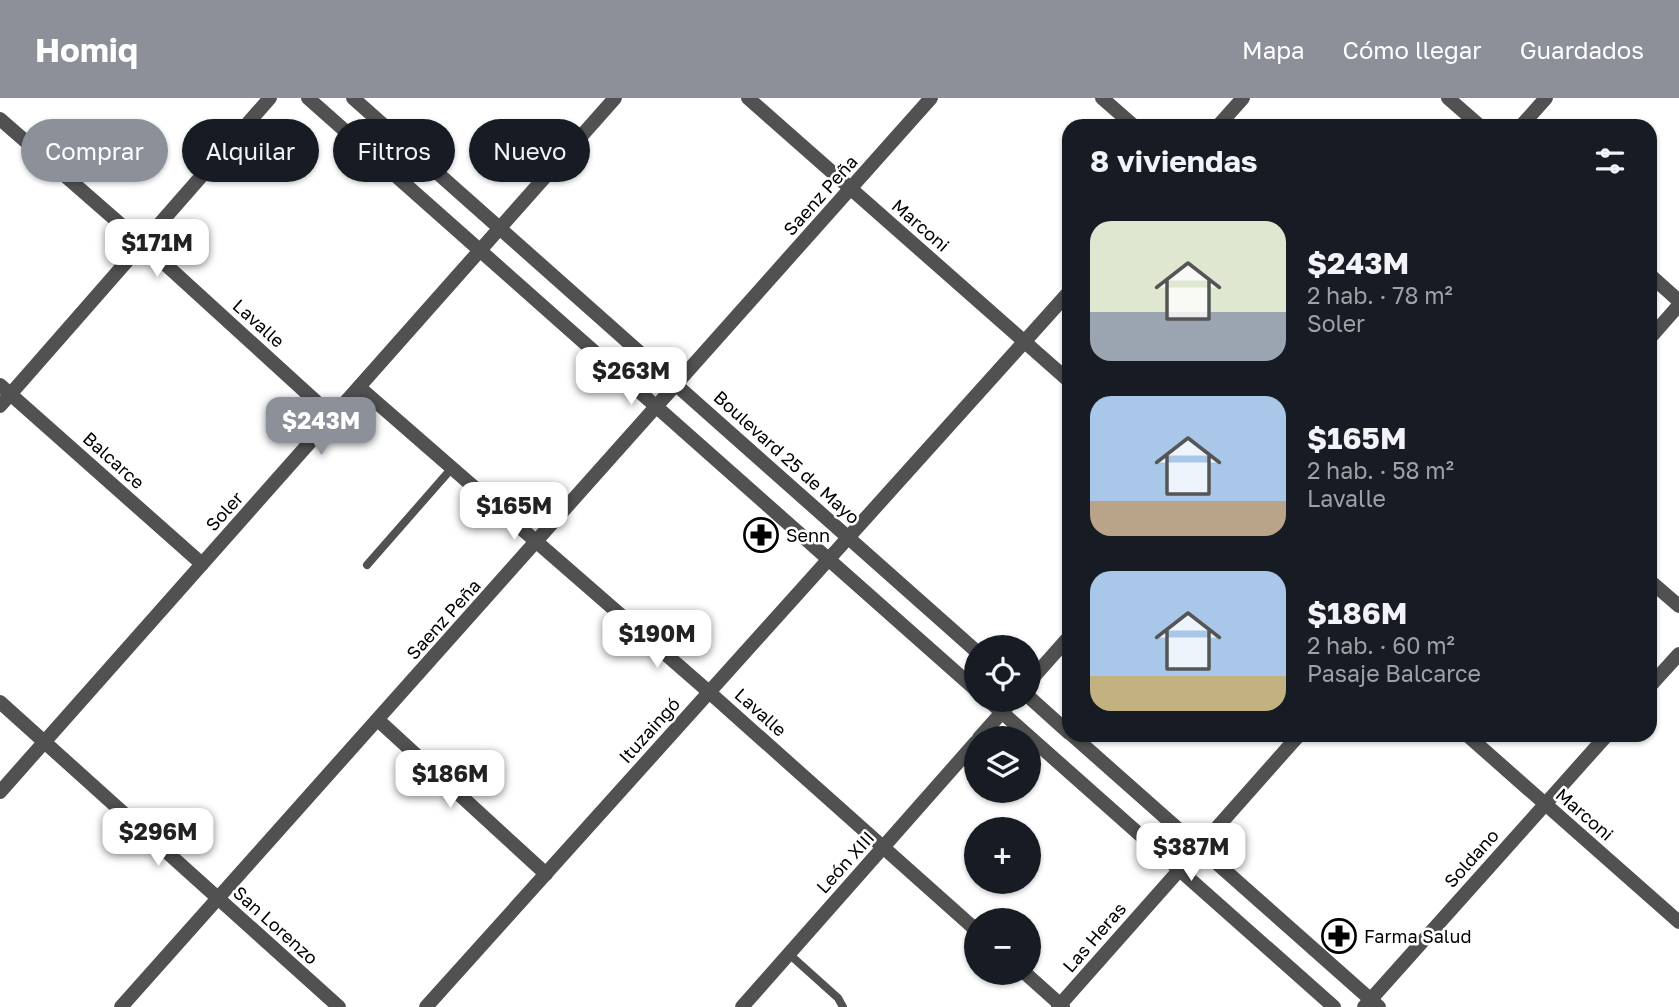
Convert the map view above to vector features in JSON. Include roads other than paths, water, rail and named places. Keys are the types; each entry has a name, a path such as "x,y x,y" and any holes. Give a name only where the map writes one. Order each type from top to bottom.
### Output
{"street":[{"path":"0,406 5,390 142,243 270,98"},
{"path":"308,98 964,679"},
{"name":"Boulevard 25 de Mayo","path":"353,98 964,639"},
{"name":"Soler","path":"0,792 615,98"},
{"name":"Marconi","path":"748,98 1062,375"},
{"name":"Saenz Peña","path":"121,1007 932,98"},
{"path":"1102,98 1126,119"},
{"path":"1224,119 1243,98"},
{"path":"1448,98 1472,119"},
{"path":"1527,119 1546,98"},
{"name":"Lavalle","path":"0,119 333,416"},
{"path":"1657,282 1679,303 1657,330"},
{"name":"Ituzaingó","path":"426,1007 1062,300"},
{"name":"Lavalle","path":"359,387 709,692 964,919"},
{"name":"Balcarce","path":"5,390 202,564"},
{"path":"1657,587 1679,606"},
{"path":"1041,668 1062,645"},
{"path":"1657,678 1679,654"},
{"name":"San Lorenzo","path":"0,702 339,1007"},
{"path":"1041,708 1062,727"},
{"path":"1002,713 1334,1007"},
{"name":"León XIII","path":"990,726 1002,713"},
{"path":"378,720 545,874"},
{"path":"1079,742 1371,1005"},
{"name":"Las Heras","path":"1060,1006 1293,742"},
{"name":"Marconi","path":"1475,742 1679,922"},
{"name":"Soldano","path":"1371,1005 1601,742"},
{"name":"León XIII","path":"742,1007 964,756"},
{"path":"1038,985 1060,1006"}],"lane":[{"path":"367,565 452,468"},
{"path":"789,954 838,998 843,1007"}],"place":[{"name":"Senn","path":"761,535"},
{"name":"Farma Salud","path":"1339,936"}]}
